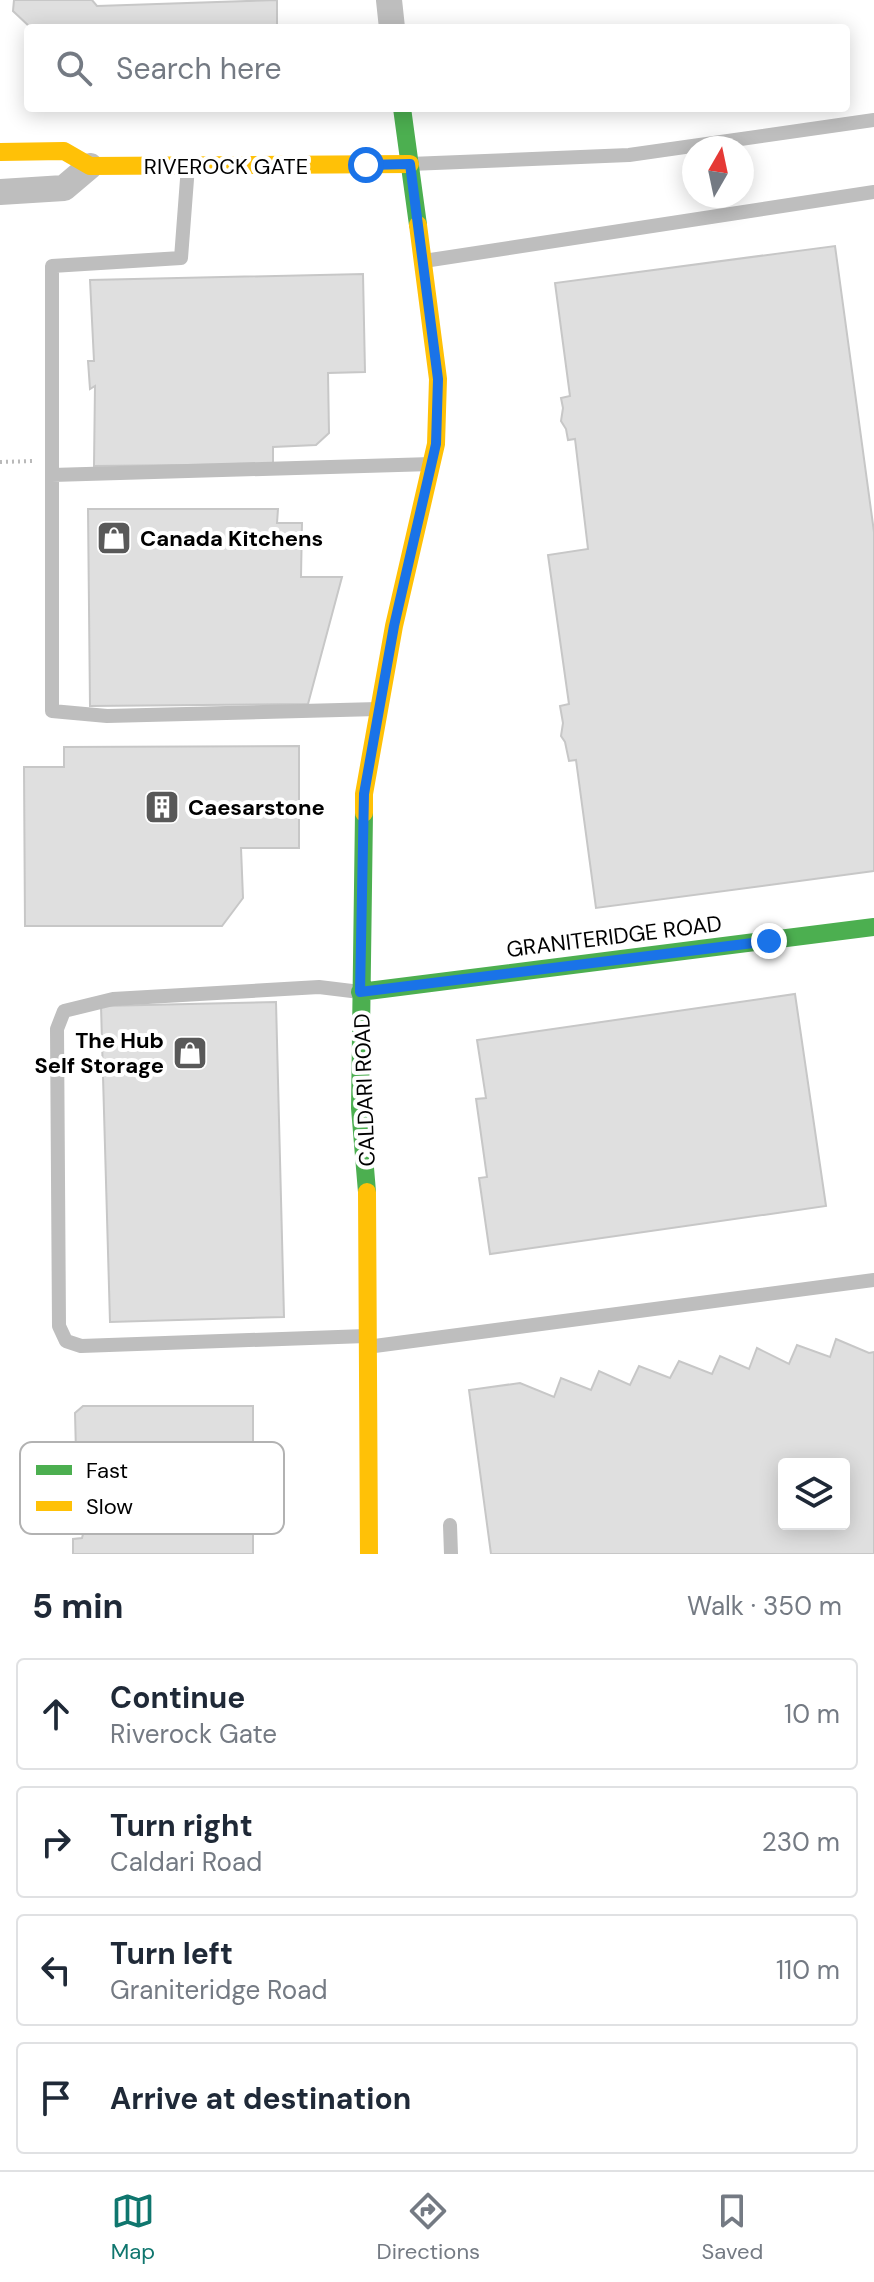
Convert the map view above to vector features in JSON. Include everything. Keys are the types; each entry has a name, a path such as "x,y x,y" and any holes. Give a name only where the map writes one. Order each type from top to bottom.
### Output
{"street":[{"path":"389,0 392,24"},
{"name":"CALDARI ROAD","path":"369,1554 367,1173 360,1108 364,794 394,626 436,444 438,379 403,112"},
{"name":"RIVEROCK GATE","path":"0,152 64,151 90,166 410,164"},
{"path":"0,192 64,188 90,166"},
{"name":"GRANITERIDGE ROAD","path":"360,992 874,927"}],"lane":[{"path":"410,164 629,155 874,120"},
{"path":"188,166 181,258 52,266 52,711 107,716 379,709"},
{"path":"424,261 874,192"},
{"path":"52,468 432,464"},
{"path":"360,992 319,987 113,999 64,1011 57,1029 59,1326 66,1341 81,1346 366,1342 874,1280"},
{"path":"450,1525 451,1554"}],"path":[{"path":"0,462 52,468"}],"building":[{"path":"14,0 92,0 97,6 277,0 277,24 27,24 13,11"},
{"path":"835,246 874,532 874,871 596,908 576,760 569,761 561,736 563,723 560,706 569,704 548,555 588,549 575,439 568,440 561,421 561,398 570,396 555,283"},
{"path":"363,274 365,372 328,373 329,433 316,445 273,447 273,464 94,466 95,386 90,389 88,361 94,361 90,280"},
{"path":"88,509 278,509 277,523 302,523 301,577 342,577 308,704 90,706"},
{"name":"Caesarstone","path":"299,746 299,848 241,848 243,898 222,926 25,926 24,767 64,767 64,747"},
{"path":"795,994 826,1206 490,1254 479,1178 487,1177 476,1099 486,1098 477,1040"},
{"path":"276,1002 284,1317 110,1322 101,1006"},
{"path":"836,1339 869,1353 874,1352 874,1554 491,1554 469,1390 520,1383 554,1397 561,1378 591,1390 599,1371 630,1385 639,1366 670,1378 679,1361 712,1374 720,1356 749,1369 757,1348 789,1364 797,1345 830,1357"},
{"path":"83,1406 253,1406 253,1442 76,1442 75,1413"},
{"path":"83,1534 253,1534 253,1554 73,1554 73,1539 82,1538"}],"traffic: fast":[{"path":"403,112 418,225"},
{"path":"364,813 360,1108 367,1192"},
{"path":"360,992 874,927"}],"traffic: slow":[{"path":"0,152 64,151 90,166 410,164"},
{"path":"364,813 364,794 394,626 436,444 438,379 418,225"},
{"path":"367,1192 369,1554"}],"place":[{"name":"Canada Kitchens","path":"114,538"},
{"name":"Caesarstone","path":"162,807"},
{"name":"The Hub Self Storage","path":"190,1053"}],"route":[{"path":"366,165 410,164 438,379 436,444 394,626 364,794 360,992 769,941"}]}
